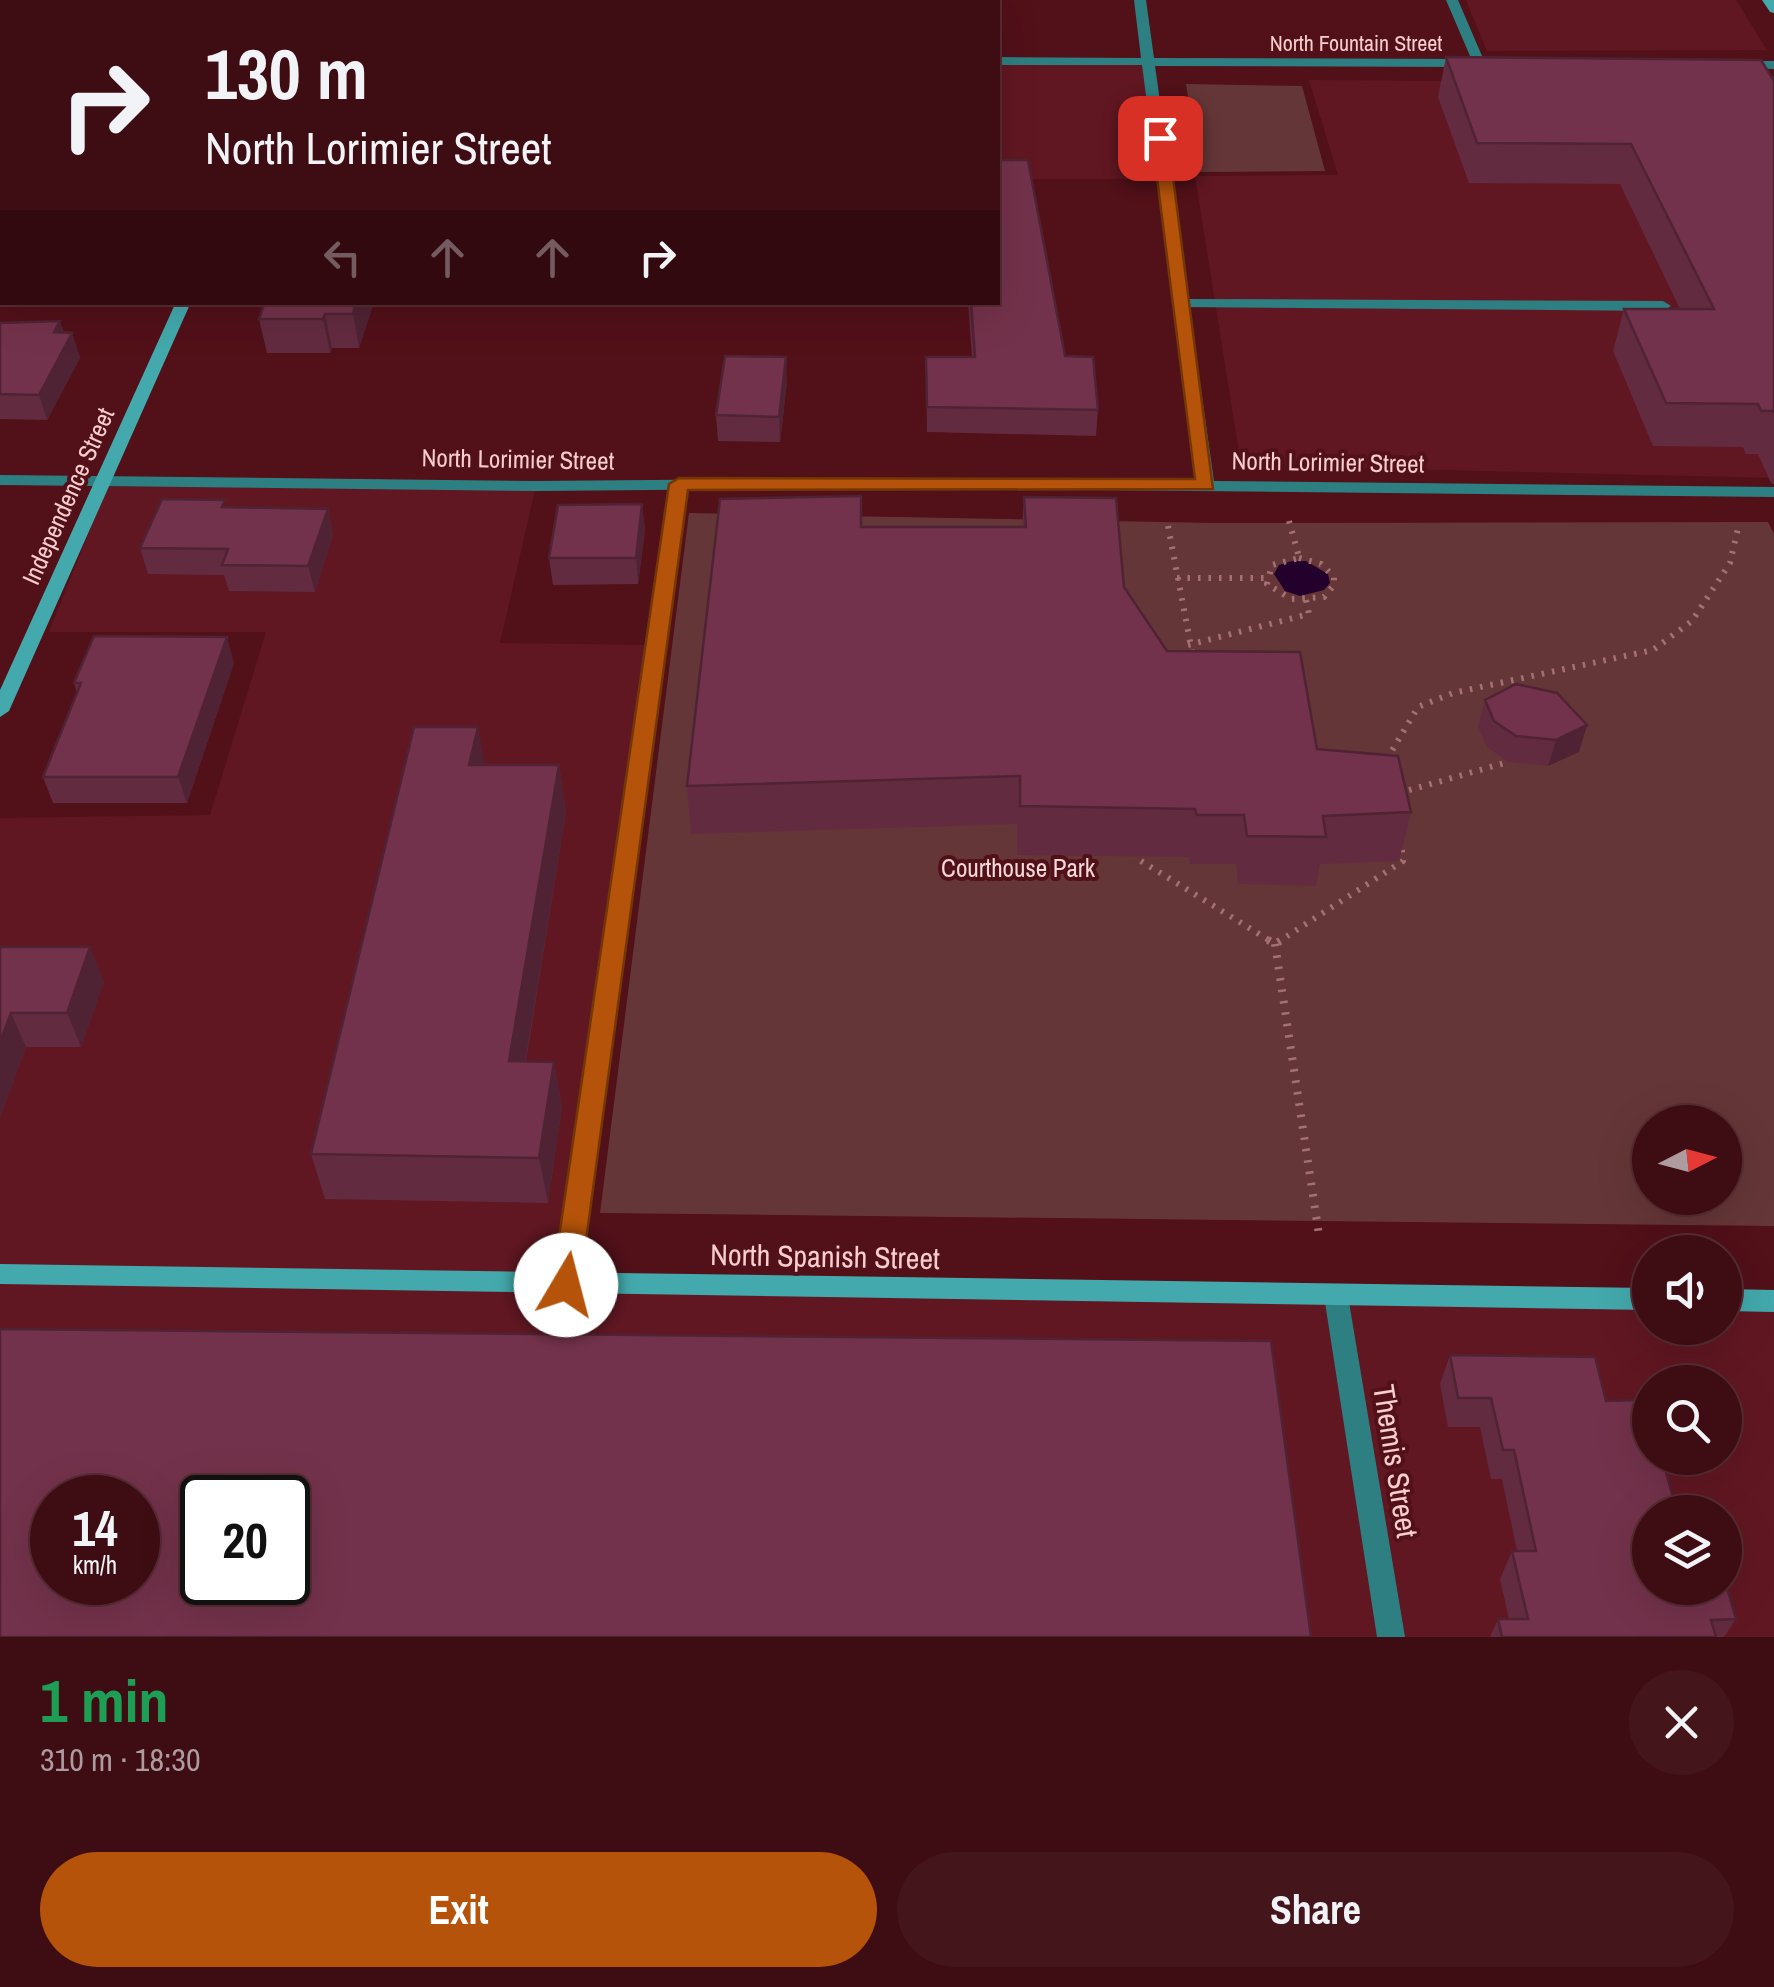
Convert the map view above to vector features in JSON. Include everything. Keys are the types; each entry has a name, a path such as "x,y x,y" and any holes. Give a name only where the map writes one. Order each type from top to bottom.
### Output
{"street":[{"path":"1140,0 1206,485"},
{"path":"1452,0 1479,63"},
{"path":"1768,0 1774,9"},
{"name":"North Fountain Street","path":"1000,60 1502,63"},
{"path":"1729,65 1774,66"},
{"path":"1182,304 1663,306"},
{"name":"Independence Street","path":"0,711 183,305"},
{"name":"North Lorimier Street","path":"0,480 1206,485 1774,492"},
{"path":"566,1285 679,484"},
{"name":"North Spanish Street","path":"0,1274 1632,1300"},
{"name":"Themis Street","path":"1336,1296 1392,1637"},
{"path":"1742,1300 1774,1301"}],"path":[{"path":"1288,520 1299,558"},
{"path":"1168,526 1188,645 1198,665"},
{"path":"1384,765 1418,708 1453,692 1652,650 1692,622 1730,564 1738,528"},
{"path":"1177,578 1266,578 1281,595 1306,600 1330,591 1334,577 1322,564 1299,558 1272,565 1266,578"},
{"path":"1188,645 1309,614 1306,600"},
{"path":"1393,795 1508,762"},
{"path":"1275,944 1404,860 1398,828"},
{"path":"1141,861 1275,944 1319,1235"}],"shaded area":[{"path":"1466,0 1736,0 1767,50 1487,51"},
{"path":"1000,64 1144,65 1158,179 1000,179"},
{"path":"1753,75 1774,76 1774,478 1241,465 1195,176 1338,175 1309,80 1708,83"},
{"path":"536,486 500,643 647,645 561,1277 0,1268 0,818 210,815 266,632 49,632 107,487"},
{"path":"1306,561 1328,574 1330,583 1324,590 1300,596 1285,591 1274,574 1279,565"},
{"path":"0,1279 1632,1306 1632,1345 1742,1345 1742,1307 1774,1308 1774,1637 0,1637"}],"green space":[{"path":"1186,84 1302,86 1325,171 1200,172"},
{"name":"Courthouse Park","path":"689,513 1213,523 1768,522 1774,534 1774,1226 600,1213"}],"building":[{"path":"1446,57 1761,60 1774,81 1774,413 1761,411 1758,404 1666,403 1624,309 1714,309 1631,144 1477,143"},
{"path":"1000,160 1028,160 1065,356 1093,357 1098,410 927,407 926,357 975,357 971,305 1000,305"},
{"path":"264,305 355,305 353,314 325,314 323,319 259,319"},
{"path":"60,321 54,332 72,333 39,395 0,394 0,323"},
{"path":"725,356 786,357 779,417 716,415"},
{"path":"861,496 861,527 1026,527 1024,497 1116,498 1124,587 1167,651 1300,652 1317,749 1398,756 1411,812 1323,816 1326,837 1247,836 1244,815 1197,815 1195,809 1020,806 1020,776 687,786 720,499"},
{"path":"162,499 225,500 222,507 328,509 308,566 222,565 228,549 140,548"},
{"path":"642,504 636,558 549,558 558,505"},
{"path":"94,636 227,637 178,777 43,777 81,683 74,683"},
{"path":"1516,684 1557,693 1587,725 1556,740 1516,736 1494,721 1485,700"},
{"path":"414,727 478,727 469,765 559,765 509,1061 554,1062 539,1158 311,1154"},
{"path":"0,947 90,947 67,1013 11,1013 0,1042"},
{"path":"0,1329 1271,1341 1311,1637 0,1637"},
{"path":"1450,1355 1595,1357 1606,1401 1632,1400 1632,1475 1667,1475 1672,1495 1632,1495 1632,1605 1732,1605 1736,1619 1711,1620 1716,1637 1502,1637 1498,1619 1528,1619 1512,1551 1536,1551 1514,1450 1503,1450 1491,1398 1458,1398"}],"route":[{"path":"566,1285 679,484 1206,485 1160,138"}]}
